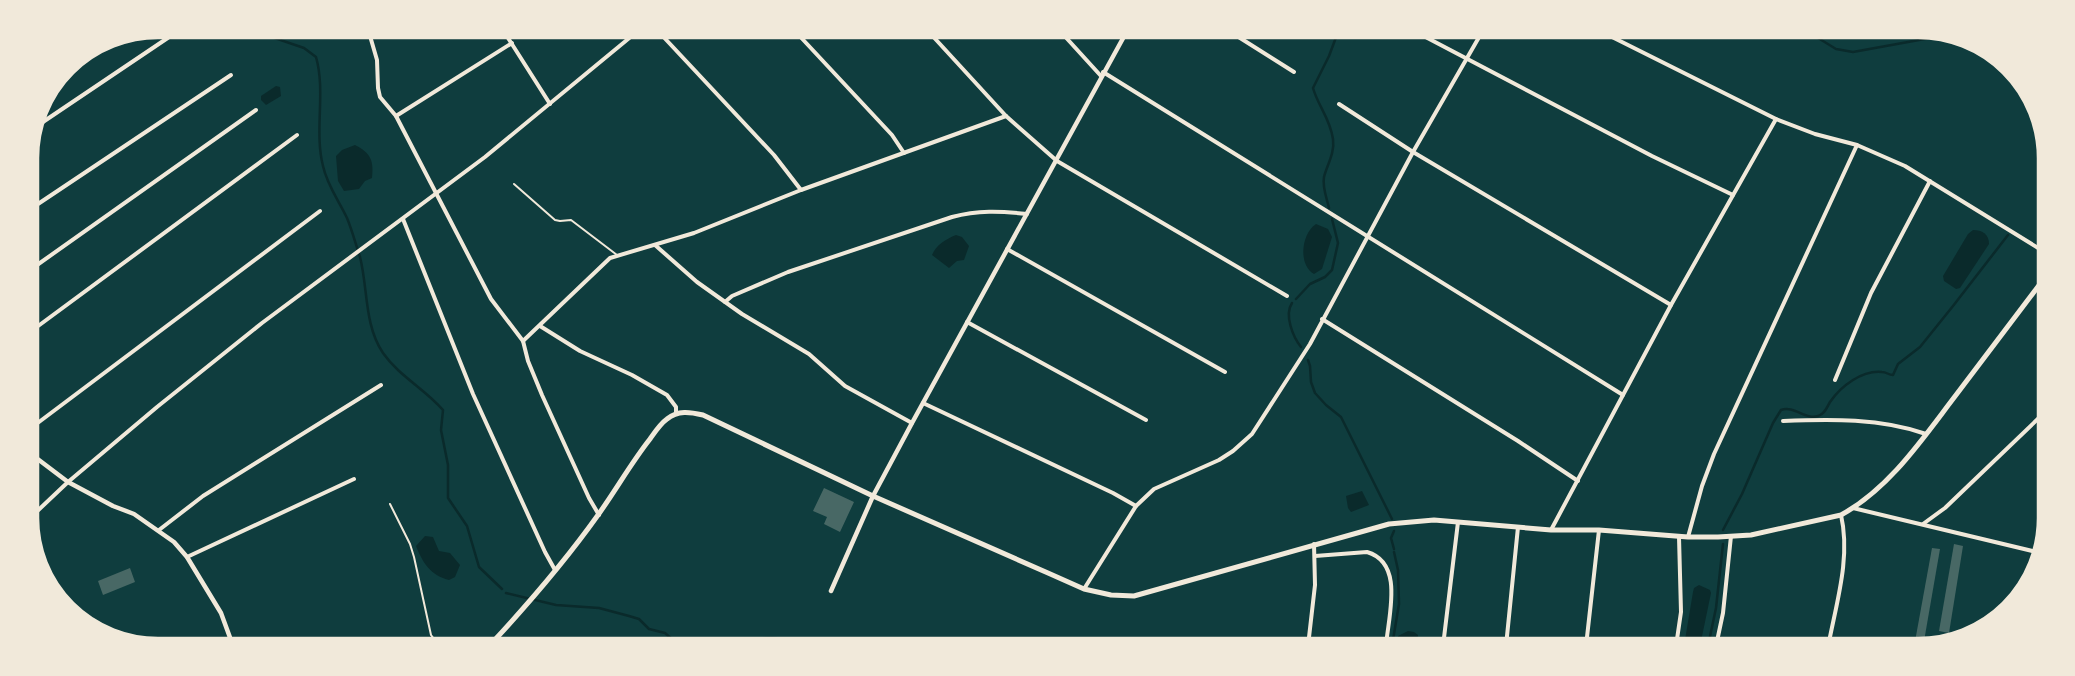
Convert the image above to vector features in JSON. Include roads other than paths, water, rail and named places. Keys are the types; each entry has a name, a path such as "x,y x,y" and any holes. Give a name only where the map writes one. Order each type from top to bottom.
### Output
{"main road":[{"path":"497,638 520,613 599,515 662,423 676,414 691,412 873,496 1084,589 1111,595 1134,596 1389,524 1434,520 1458,521 1551,530 1599,530 1688,537 1750,535 1841,515 1853,508 1884,483 1926,434 2038,287"}],"street":[{"path":"44,121 168,38"},
{"path":"370,38 376,60 380,97 396,116 491,299 523,341 528,361 542,396 589,498 599,515"},
{"path":"509,38 550,104"},
{"path":"38,510 68,482 157,407 262,323 403,219 550,104 629,38"},
{"path":"665,38 774,155 801,190"},
{"path":"802,38 892,134 904,153"},
{"path":"934,38 1006,116 1057,161 1287,296"},
{"path":"1067,38 1102,74 1367,235 1623,395"},
{"path":"831,591 873,496 1123,38"},
{"path":"1240,38 1294,72"},
{"path":"1427,38 1644,152 1733,195"},
{"path":"1084,589 1136,506 1154,489 1219,460 1233,451 1252,434 1310,344 1367,235 1479,38"},
{"path":"1614,38 1776,119 1815,134 1857,145 1905,166 2038,248"},
{"path":"396,116 512,43"},
{"path":"38,204 231,75"},
{"path":"1339,104 1413,152 1671,305"},
{"path":"38,264 256,110"},
{"path":"523,341 602,264 617,255 694,233 801,190 1006,116"},
{"path":"1551,530 1671,305 1776,119"},
{"path":"38,326 297,135"},
{"path":"1688,537 1702,486 1714,454 1857,145"},
{"path":"1835,380 1871,293 1930,181"},
{"path":"38,422 320,211"},
{"path":"725,302 732,296 788,272 972,211 1027,214"},
{"path":"403,219 473,394 555,570"},
{"path":"656,245 691,277 742,314 809,354 845,386 912,423"},
{"path":"1007,249 1225,372"},
{"path":"1322,319 1578,480"},
{"path":"967,322 1146,420"},
{"path":"540,326 580,351 632,375 666,395 676,407 676,414"},
{"path":"159,530 203,496 381,385"},
{"path":"923,403 1113,493 1136,506"},
{"path":"1923,524 1945,508 2038,419"},
{"path":"1783,421 1843,420 1910,428 1926,434"},
{"path":"38,459 68,482 113,506 134,514 174,542 187,556 221,614 230,638"},
{"path":"187,556 354,479"},
{"path":"1853,508 2032,551"},
{"path":"1830,638 1845,555 1846,533 1841,515"},
{"path":"1444,638 1458,521"},
{"path":"1507,638 1518,527"},
{"path":"1587,638 1599,530"},
{"path":"1718,638 1723,613 1731,536"},
{"path":"1677,638 1681,612 1679,537"},
{"path":"1309,638 1314,603 1314,544"},
{"path":"1315,556 1367,552 1381,559 1388,570 1392,584 1387,638"}],"lane":[{"path":"514,184 555,220 571,220 617,255"},
{"path":"390,504 410,544 431,635 433,638"}],"water":[{"path":"276,86 280,87 281,96 266,105 261,100 261,96"},
{"path":"355,145 368,154 372,162 372,178 365,181 359,189 344,191 338,181 336,156 342,150"},
{"path":"1316,224 1328,229 1332,237 1322,269 1314,274 1305,264 1303,249 1307,235"},
{"path":"1973,230 1984,233 1988,238 1989,244 1960,288 1956,289 1944,281 1943,276 1968,234"},
{"path":"956,235 962,237 969,246 964,260 957,261 949,268 932,255 942,243"},
{"path":"1362,491 1369,505 1351,512 1348,508 1346,496"},
{"path":"425,536 433,537 439,551 450,553 460,565 455,577 449,580 442,578 428,568 416,546"},
{"path":"1699,585 1710,590 1711,593 1702,638 1685,638 1693,592 1694,588"},
{"path":"1408,631 1418,635 1418,638 1398,638"}],"waterway":[{"path":"275,38 304,48 316,57 320,84 320,139 323,166 330,186 347,218 360,257 369,318 373,331 377,342 389,361 443,410 441,430 448,465 448,498 467,526 479,567 502,589"},
{"path":"1329,208 1324,181 1325,172 1332,154 1333,139 1313,88 1336,38"},
{"path":"1818,38 1836,49 1853,52 1927,39"},
{"path":"1296,299 1310,284 1325,277 1332,270 1338,243 1332,219"},
{"path":"1723,530 1742,494 1773,423 1781,410 1790,409 1809,416 1818,416 1824,412 1840,390 1860,376 1874,372 1884,372 1893,375 1898,364 1920,347 2008,235"},
{"path":"1292,303 1289,320 1295,338 1301,347"},
{"path":"1308,360 1311,382 1315,393 1341,417 1392,519"},
{"path":"1394,531 1391,538 1394,549"},
{"path":"1710,638 1716,608 1723,544"},
{"path":"1393,638 1399,604 1398,570 1394,552"},
{"path":"506,593 556,605 599,608 629,616 639,619 649,629 665,633 671,638"},
{"path":"767,638 779,638"}]}
